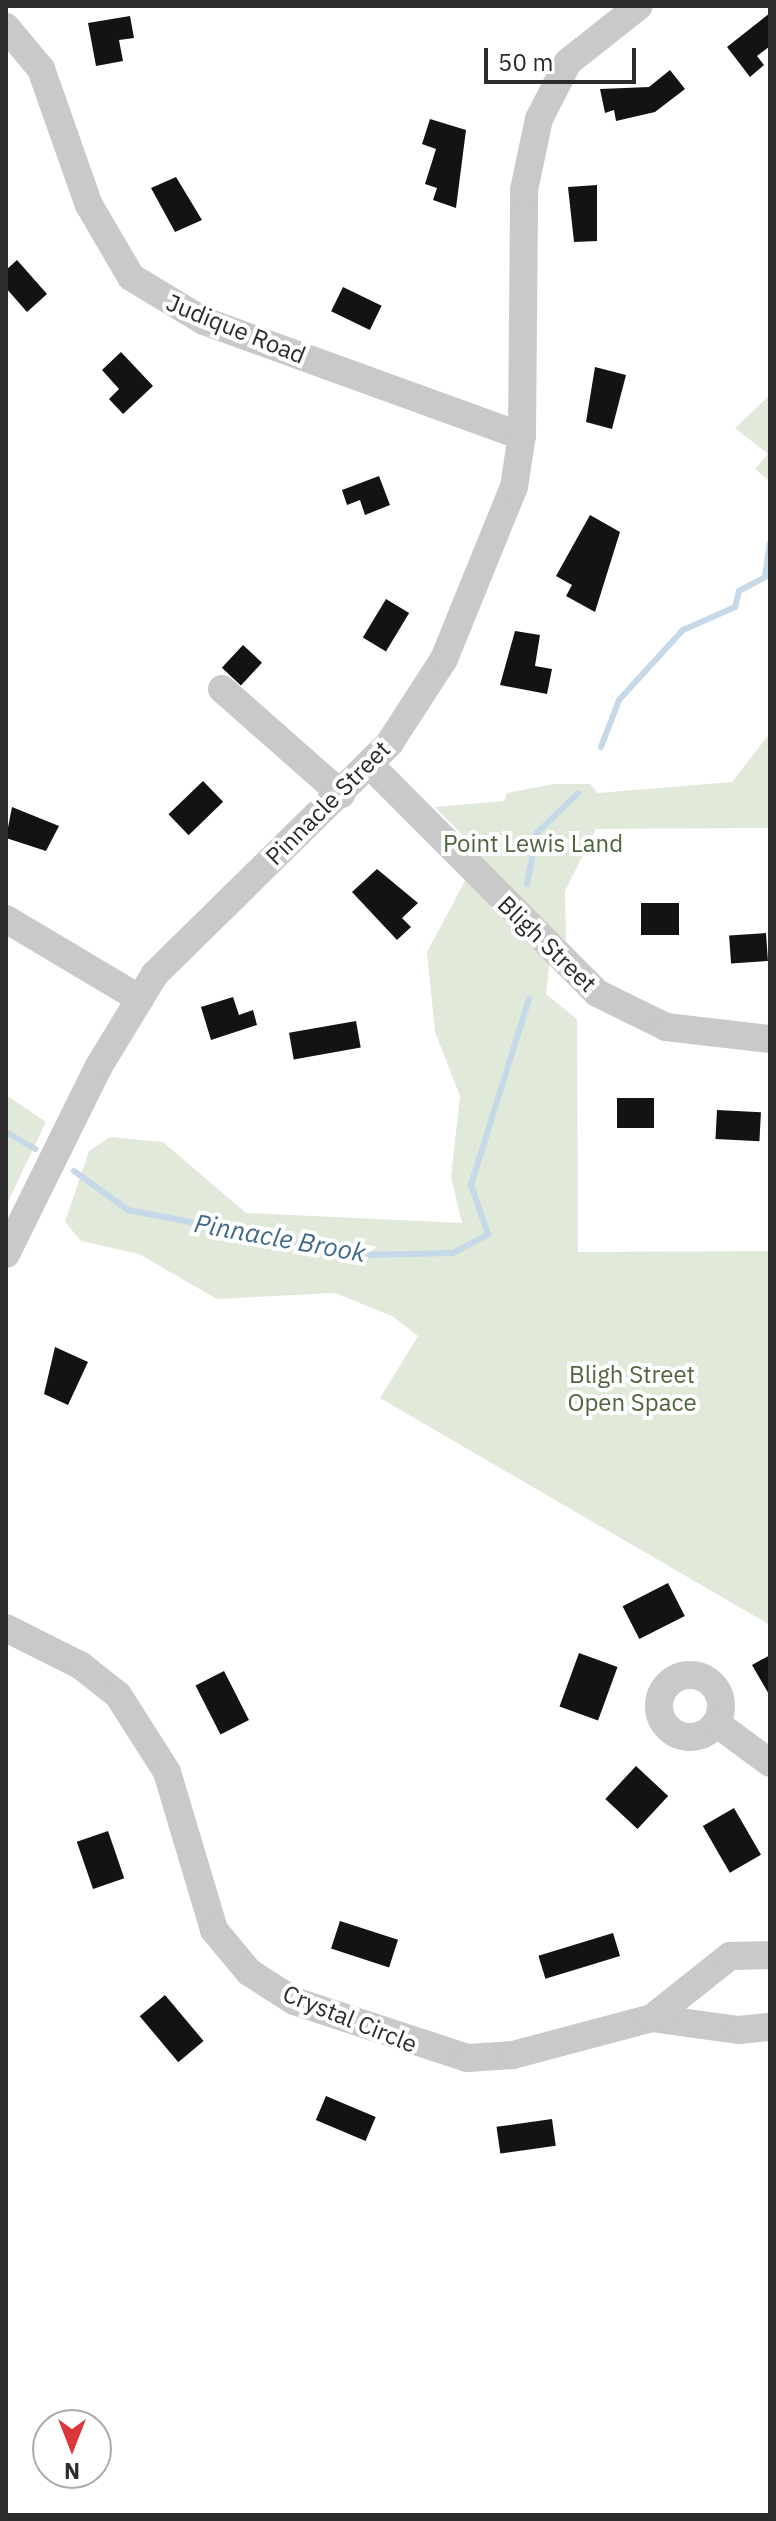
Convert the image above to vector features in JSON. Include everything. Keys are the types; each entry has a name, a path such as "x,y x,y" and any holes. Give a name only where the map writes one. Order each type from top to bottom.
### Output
{"street":[{"name":"Pinnacle Street","path":"6,1254 140,999 206,921 369,764 444,659 476,596 514,487 522,436 524,190 539,119 568,62 639,6"},
{"name":"Judique Road","path":"6,27 41,69 89,205 131,277 204,321 522,436"},
{"path":"222,689 341,794"},
{"name":"Bligh Street","path":"369,764 597,993 666,1027 770,1039"},
{"path":"6,919 140,999"},
{"name":"Crystal Circle","path":"6,1628 80,1665 118,1695 167,1772 214,1930 249,1972 294,2001 467,2058 513,2055 652,2018 739,2030 770,2027"},
{"path":"716,1723 770,1763"},
{"name":"Crystal Circle","path":"652,2018 730,1956 770,1955"}],"green space":[{"path":"770,395 770,482 755,469 768,454 735,428"},
{"path":"770,733 770,828 596,829 565,891 566,941 553,930 546,994 577,1019 578,1252 770,1251 770,1625 380,1398 418,1336 392,1316 335,1293 217,1299 139,1254 81,1241 65,1222 89,1151 110,1137 163,1142 246,1213 462,1223 451,1177 460,1096 435,1032 427,952 480,853 435,807 504,801 507,793 554,784 590,784 598,793 732,782"},
{"path":"6,1095 46,1122 7,1204 6,1204"}],"building":[{"path":"770,13 770,46 757,56 764,65 750,77 727,47"},
{"path":"130,16 134,38 119,40 123,61 96,66 88,23"},
{"path":"670,70 685,89 655,112 616,121 614,110 605,113 600,89 649,87"},
{"path":"430,119 466,130 456,208 433,200 437,188 425,184 436,149 422,144"},
{"path":"176,177 202,220 175,232 151,188"},
{"path":"597,185 597,241 574,242 568,187"},
{"path":"17,260 47,294 27,312 6,288 6,270"},
{"path":"343,287 382,306 370,330 331,311"},
{"path":"121,352 153,386 123,414 109,399 119,389 102,370"},
{"path":"595,367 626,375 612,429 586,422"},
{"path":"379,476 390,505 365,515 360,500 347,505 342,490"},
{"path":"590,515 620,532 595,612 566,596 572,585 556,576"},
{"path":"386,599 409,613 386,651 363,638"},
{"path":"515,631 540,635 535,666 552,669 547,694 500,685"},
{"path":"243,645 262,663 241,685 222,668"},
{"path":"203,781 223,802 189,835 168,814"},
{"path":"12,807 59,826 46,851 6,838"},
{"path":"377,869 418,903 402,918 411,927 397,940 352,892"},
{"path":"641,903 679,903 679,935 641,935"},
{"path":"766,933 768,961 731,964 729,936"},
{"path":"233,997 239,1015 253,1010 257,1025 211,1040 201,1007"},
{"path":"356,1021 361,1048 294,1059 289,1033"},
{"path":"617,1098 654,1098 654,1128 617,1128"},
{"path":"717,1110 761,1112 759,1141 715,1139"},
{"path":"55,1347 88,1362 68,1405 44,1394"},
{"path":"668,1583 685,1616 639,1639 623,1606"},
{"path":"579,1653 618,1667 598,1721 560,1707"},
{"path":"770,1655 770,1696 752,1665"},
{"path":"224,1671 249,1720 220,1735 195,1686"},
{"path":"636,1766 668,1796 637,1829 605,1799"},
{"path":"734,1808 761,1855 730,1873 703,1826"},
{"path":"108,1831 124,1878 93,1889 77,1842"},
{"path":"340,1921 398,1940 389,1967 331,1949"},
{"path":"613,1933 620,1956 545,1979 538,1956"},
{"path":"165,1995 204,2041 178,2062 140,2016"},
{"path":"326,2096 376,2117 366,2141 316,2120"},
{"path":"552,2119 556,2146 500,2154 497,2127"}],"waterway":[{"name":"Pinnacle Brook","path":"601,747 619,700 683,630 735,607 739,591 765,577 770,543"},
{"name":"Pinnacle Brook","path":"527,884 537,833 578,793"},
{"name":"Pinnacle Brook","path":"74,1171 128,1210 361,1255 453,1253 488,1234 471,1185 529,999"},
{"name":"Pinnacle Brook","path":"6,1132 35,1149"}],"park label":[{"name":"Point Lewis Land","path":"533,844"},
{"name":"Bligh Street Open Space","path":"632,1389"}]}
